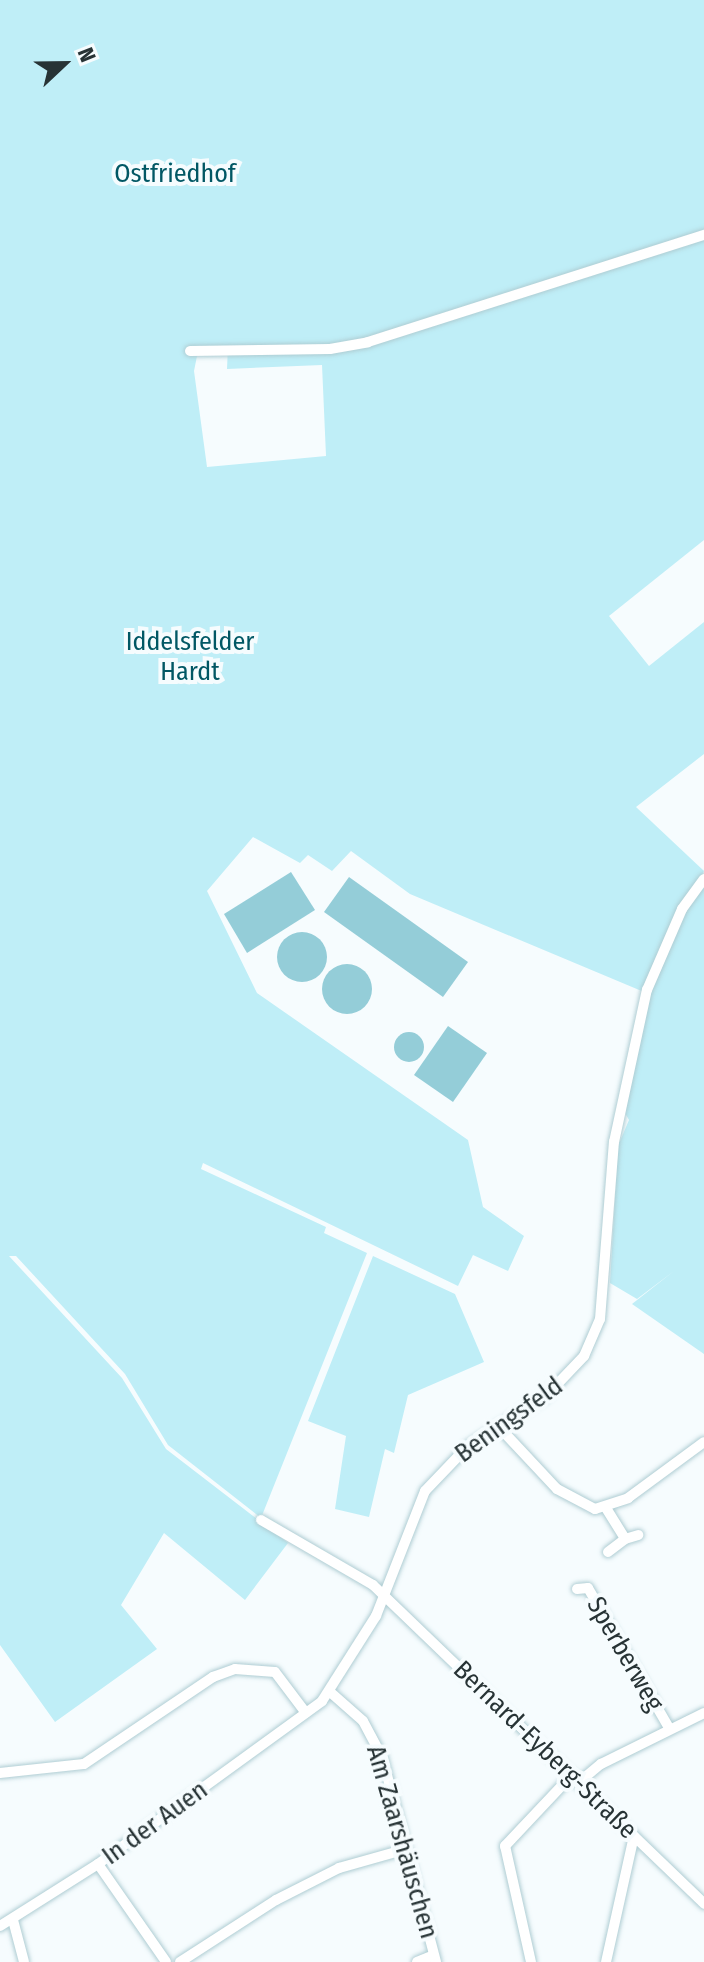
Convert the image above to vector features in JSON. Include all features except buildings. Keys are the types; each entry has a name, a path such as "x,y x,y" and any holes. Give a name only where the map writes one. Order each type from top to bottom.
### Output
{"street":[{"path":"190,351 330,349 368,342 704,235"},
{"name":"Beningsfeld","path":"306,1713 329,1691 384,1598 408,1521 425,1491 448,1464 568,1377 600,1319 614,1142 647,990 682,909 704,879"},
{"path":"499,1427 557,1489 579,1505 606,1508 704,1442"},
{"path":"606,1508 625,1539"},
{"name":"Bernard-Eyberg-Straße","path":"261,1520 321,1559 355,1571 704,1904"},
{"path":"608,1552 625,1539 638,1535"},
{"name":"Sperberweg","path":"577,1589 588,1588 669,1728"},
{"path":"0,1773 84,1764 213,1677 235,1669 275,1672 306,1713"},
{"name":"Am Zaarshäuschen","path":"329,1691 373,1736 435,1959"},
{"name":"In der Auen","path":"0,1926 98,1864 306,1713"},
{"path":"531,1962 505,1846 575,1779 669,1728 704,1713"},
{"path":"606,1962 634,1836"},
{"path":"180,1962 276,1900 339,1868 403,1850"},
{"path":"98,1864 166,1962"},
{"path":"13,1920 24,1962"},
{"path":"417,1962 435,1959"}],"green space":[{"path":"0,0 704,0 704,540 609,616 649,666 704,622 704,754 636,807 704,871 644,992 410,894 351,851 332,871 308,855 300,863 253,837 207,891 257,993 468,1140 483,1207 524,1236 508,1271 473,1255 458,1286 203,1163 201,1169 326,1227 324,1233 367,1253 261,1518 168,1445 125,1374 16,1256 9,1256 122,1378 166,1449 288,1543 245,1600 164,1533 121,1605 157,1649 55,1722 0,1645","holes":["199,346 228,346 227,369 322,365 326,456 207,467 194,371"]},
{"path":"704,882 704,1354 632,1304 674,1271 637,1299 610,1283 618,1146 629,1120 624,1111 649,996 677,927"},
{"path":"373,1256 455,1294 484,1362 408,1395 394,1453 385,1449 369,1517 335,1509 346,1436 308,1421"}],"shaded area":[{"path":"291,872 315,910 247,953 224,914"},
{"path":"349,877 468,962 443,997 324,912"},
{"path":"302,932 319,940 327,957 319,974 302,982 285,974 277,957 285,940"},
{"path":"347,964 365,971 372,989 365,1007 347,1014 329,1007 322,989 329,971"},
{"path":"448,1026 487,1053 453,1102 414,1075"},
{"path":"409,1032 420,1036 424,1047 420,1058 409,1062 398,1058 394,1047 398,1036"}],"park label":[{"name":"Ostfriedhof","path":"175,174"},
{"name":"Iddelsfelder Hardt","path":"190,657"}]}
